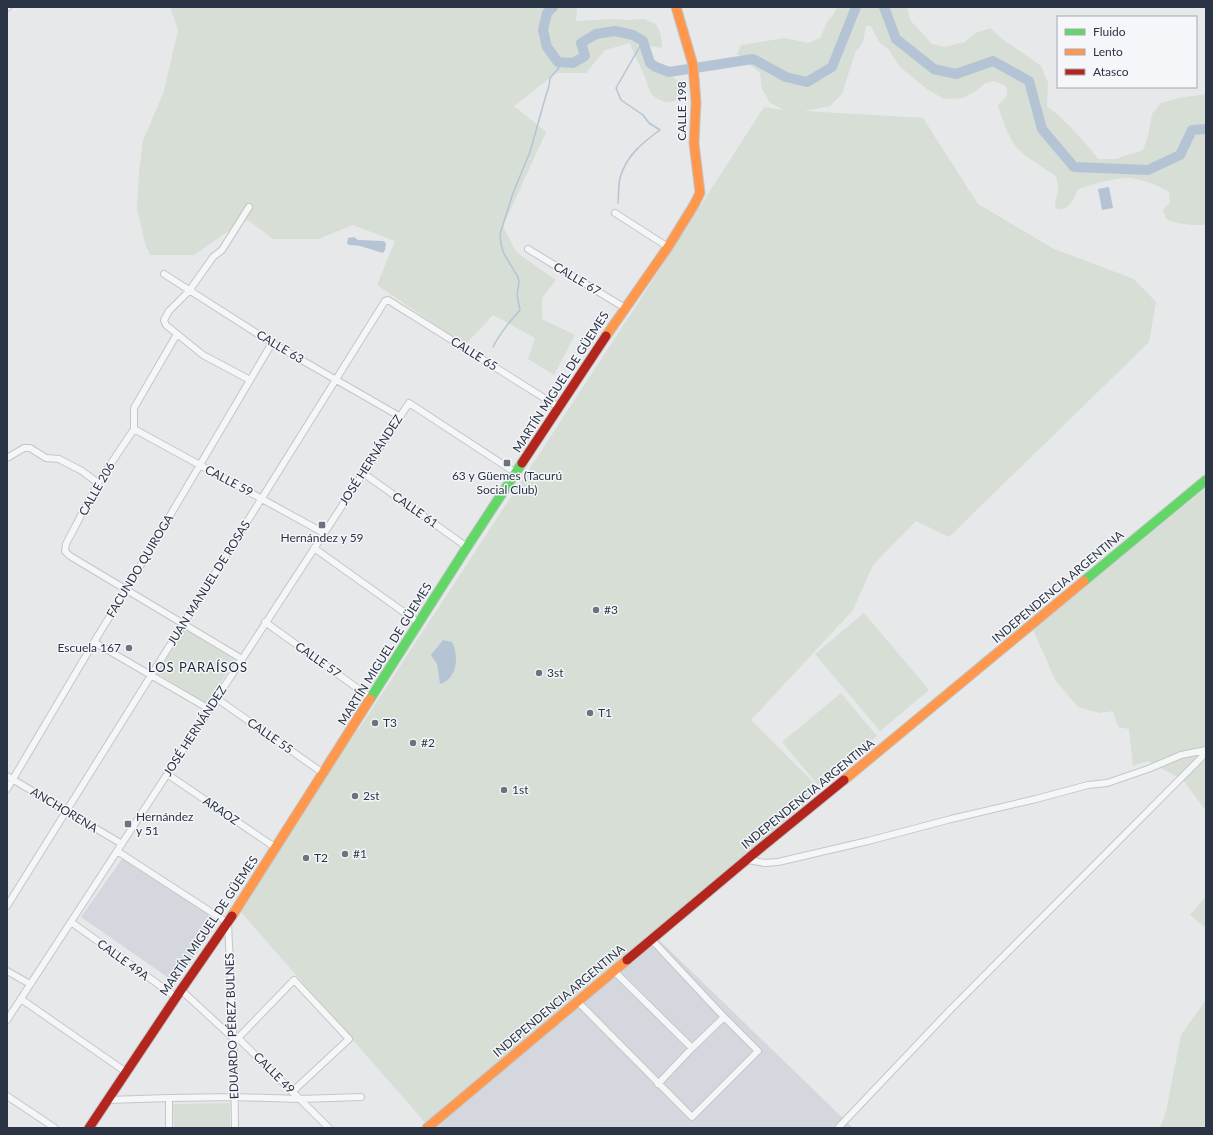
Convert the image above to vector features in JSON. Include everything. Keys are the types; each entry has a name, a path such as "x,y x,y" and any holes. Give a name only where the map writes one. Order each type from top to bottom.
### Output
{"street":[{"name":"CALLE 198","path":"676,7 694,76 696,102 694,143 700,193"},
{"name":"MARTÍN MIGUEL DE GÜEMES","path":"89,1128 178,994 228,923 467,548 625,308 668,247 700,193"},
{"path":"250,207 222,250 213,257 190,290 169,311 164,320 166,325 203,355 250,380"},
{"path":"614,213 668,247"},
{"name":"CALLE 67","path":"528,249 625,308"},
{"name":"CALLE 63","path":"164,274 272,343 400,416"},
{"name":"JUAN MANUEL DE ROSAS","path":"7,906 387,300"},
{"name":"CALLE 65","path":"387,300 560,408"},
{"path":"134,429 134,408 177,334"},
{"name":"FACUNDO QUIROGA","path":"7,789 10,778 126,590 272,343"},
{"name":"JOSÉ HERNÁNDEZ","path":"7,1020 409,403 516,473"},
{"name":"CALLE 59","path":"134,429 199,466 262,498 324,533"},
{"name":"CALLE 206","path":"126,590 70,556 65,551 66,544 98,483 134,429"},
{"path":"7,458 24,448 30,448 46,458 59,459 98,483"},
{"name":"CALLE 61","path":"363,473 467,548"},
{"name":"INDEPENDENCIA ARGENTINA","path":"427,1128 576,1001 1206,480"},
{"path":"314,548 419,623"},
{"path":"126,590 242,659"},
{"name":"CALLE 57","path":"265,622 371,698"},
{"path":"94,642 209,709"},
{"name":"CALLE 55","path":"216,698 323,773"},
{"path":"748,860 765,863 778,862 868,841 1088,785 1107,783 1148,769 1181,755 1206,751"},
{"path":"838,1128 951,1009 1206,751"},
{"name":"ARAOZ","path":"167,774 276,848"},
{"name":"ANCHORENA","path":"10,778 122,844"},
{"path":"117,851 228,923"},
{"name":"CALLE 49A","path":"70,922 178,994"},
{"name":"EDUARDO PÉREZ BULNES","path":"228,923 236,1038 234,1097 235,1128"},
{"path":"576,1001 692,1117 758,1051 651,939"},
{"path":"7,971 30,984"},
{"path":"614,971 692,1048"},
{"path":"236,1038 294,980 350,1039 292,1092"},
{"name":"CALLE 49","path":"178,994 236,1038 329,1128"},
{"path":"21,999 126,1072"},
{"path":"658,1084 724,1017"},
{"path":"7,1096 55,1128"},
{"path":"108,1100 234,1097 300,1099 361,1097"},
{"path":"169,1098 170,1128"}],"shaded area":[{"path":"170,7 577,7 576,21 644,19 656,24 661,35 662,48 650,46 652,61 680,84 682,90 678,99 671,102 666,102 657,98 651,93 630,43 605,50 586,73 556,73 514,106 546,132 503,226 516,252 556,280 542,298 542,319 575,335 554,375 528,359 535,338 493,315 465,345 377,285 395,241 353,225 318,239 273,239 248,220 224,234 194,255 150,255 145,243 137,208 139,172 143,141 164,91 178,30"},
{"path":"837,7 907,7 910,20 932,44 945,47 965,42 976,33 990,28 1001,38 1041,66 1048,83 1047,106 1074,131 1098,159 1116,159 1143,150 1148,136 1152,114 1161,103 1178,98 1206,94 1206,225 1181,224 1166,219 1163,210 1170,202 1169,192 1151,183 1131,178 1097,183 1078,189 1073,200 1068,206 1057,209 1055,204 1058,192 1056,176 1020,151 1015,146 1006,128 998,106 1007,95 1006,86 994,81 985,83 976,91 963,98 944,99 928,90 900,67 889,50 879,42 871,26 866,26 863,42 855,53 842,94 830,106 804,111 923,118 978,204 1054,249 1134,279 1156,302 1149,342 949,537 916,521 873,565 853,610 751,720 820,789 790,817 427,1124 423,1120 422,1121 422,1119 240,911 289,831 357,729 359,729 632,312 764,107 784,110 770,103 762,89 760,73 737,54 741,45 785,38 808,43 820,38 827,22 834,14"},
{"path":"1206,488 1206,811 1183,780 1148,761 1133,766 1129,729 1118,727 1113,711 1100,713 1078,707 1055,680 1033,630"},
{"path":"864,613 929,690 880,731 815,654"},
{"path":"183,628 235,660 207,704 155,672"},
{"path":"841,693 877,736 818,785 782,742"},
{"path":"124,856 219,921 176,983 81,917"},
{"path":"1206,896 1206,928 1190,915"},
{"path":"657,938 852,1127 427,1128"},
{"path":"1206,1000 1206,1128 1160,1128 1166,1112 1181,1035"},
{"path":"230,1103 230,1128 174,1128 173,1104"}],"water":[{"path":"1109,187 1113,208 1102,210 1098,189"},
{"path":"354,237 358,240 383,241 386,243 385,250 383,253 360,246 347,244 348,238"},
{"path":"443,640 452,642 456,653 456,660 454,672 446,681 440,684 437,664 431,655"}],"waterway":[{"path":"553,7 547,13 543,30 547,47 558,62 573,63 585,56 581,43 596,34 615,31 633,35 643,41 650,63 669,72 753,59 786,77 807,82 832,67 856,7"},
{"path":"884,7 896,39 934,69 956,74 993,61 1029,81 1042,129 1074,167 1148,170 1180,155 1192,130 1206,129"},
{"path":"618,203 620,178 626,163 641,145 660,130 649,123 643,115 621,100 616,88 643,41"},
{"path":"493,347 505,327 520,310 517,295 519,282 518,277 504,254 500,234 513,193 530,152 550,78 563,63"}],"traffic: fast":[{"path":"370,699 522,463"},
{"path":"1084,581 1206,480"}],"traffic: slow":[{"path":"606,336 668,247 700,193 694,143 696,102 693,65 676,7"},
{"path":"844,780 1084,581"},
{"path":"232,916 370,699"},
{"path":"427,1128 627,960"}],"traffic: jam":[{"path":"522,463 606,336"},
{"path":"627,960 844,780"},
{"path":"89,1128 232,916"}],"place":[{"name":"63 y Güemes (Tacurú Social Club)","path":"507,463"},
{"name":"Hernández y 59","path":"322,525"},
{"name":"#3","path":"596,610"},
{"name":"Escuela 167","path":"129,648"},
{"name":"3st","path":"539,673"},
{"name":"T1","path":"590,713"},
{"name":"T3","path":"375,723"},
{"name":"#2","path":"413,743"},
{"name":"1st","path":"504,790"},
{"name":"2st","path":"355,796"},
{"name":"Hernández y 51","path":"128,824"},
{"name":"#1","path":"345,854"},
{"name":"T2","path":"306,858"}],"district":[{"name":"LOS PARAÍSOS","path":"198,667"}]}
